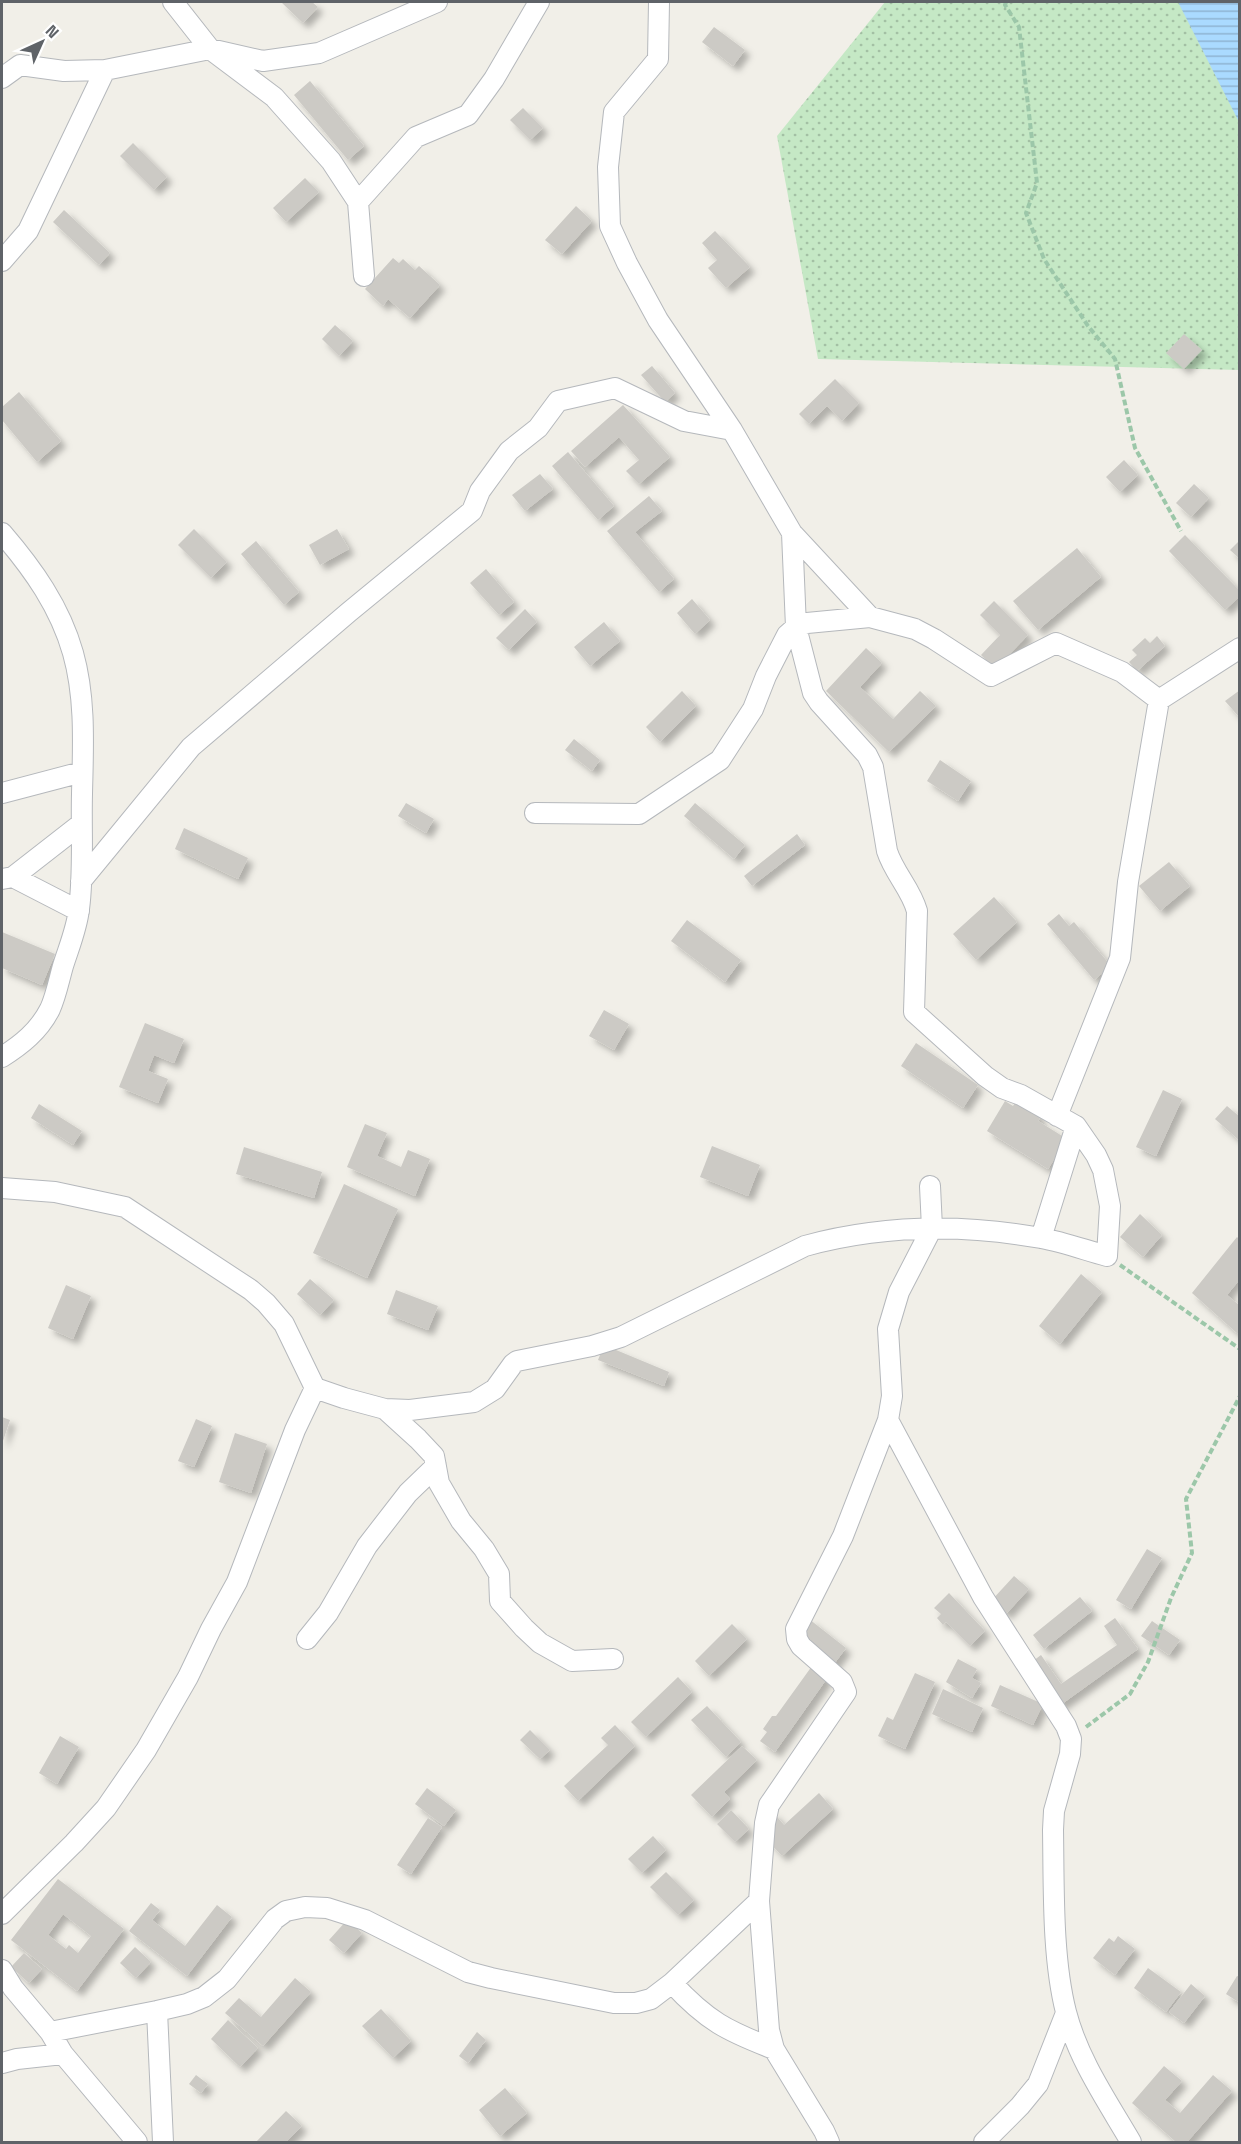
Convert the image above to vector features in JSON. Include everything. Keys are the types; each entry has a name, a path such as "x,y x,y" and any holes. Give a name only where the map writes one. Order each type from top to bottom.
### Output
{"street":[{"path":"172,2 210,49 274,97 331,160 358,202 364,276"},
{"path":"2,78 20,65 64,71 105,70 210,49 263,61 319,53 436,2"},
{"path":"358,202 416,137 468,115 494,79 539,2"},
{"path":"659,2 658,59 614,112 608,167 610,226 658,320 732,430 792,533 870,617"},
{"path":"2,261 28,231 105,70"},
{"path":"81,880 191,747 472,511 480,491 508,451 538,428 558,400 615,388 684,421 732,430"},
{"path":"2,533 26,561 43,586 57,612 73,653 80,690 82,772 79,911 50,1009 36,1029 20,1045 2,1057"},
{"path":"2,1188 55,1192 125,1207 251,1290 266,1303 284,1324 315,1388 385,1409 410,1410 474,1402 495,1389 518,1360 592,1346 621,1337 805,1246 829,1239 896,1229 973,1230 1041,1238 1107,1256 1110,1206 1102,1170 1096,1155 1076,1126 1021,1095 1002,1088 985,1076 914,1012 917,911 914,900 889,857 873,767 867,755 813,693 796,627 792,533"},
{"path":"535,813 639,814 720,760 753,709 766,676 788,635 796,627 807,623 870,617 915,629 991,676 1056,643 1122,672 1159,700"},
{"path":"1057,1116 1120,958 1128,882 1159,700 1239,648"},
{"path":"2,793 82,772"},
{"path":"79,911 7,878 81,824"},
{"path":"1041,1238 1076,1126"},
{"path":"829,2142 774,2049 769,2030 759,1901 765,1823 769,1805 846,1692 842,1682 801,1646 797,1639 796,1629 843,1536 888,1420 892,1396 888,1329 898,1292 932,1228 930,1186"},
{"path":"2,1914 106,1808 146,1750 188,1677 237,1582 295,1430 315,1388"},
{"path":"385,1409 434,1456 439,1484 461,1521 484,1549 499,1574 500,1601 524,1628 540,1643 572,1661 613,1659"},
{"path":"888,1420 984,1598 1066,1725 1071,1738 1070,1754 1054,1811 1058,1972 1066,2013 1081,2054 1131,2142"},
{"path":"307,1639 328,1613 367,1546 408,1493 436,1466"},
{"path":"50,2032 157,2011 187,2004 204,1997 227,1979 275,1919 286,1911 305,1907 327,1908 365,1920 468,1972 614,2003 636,2003 651,1999 672,1983 759,1901"},
{"path":"2,1970 13,1988 50,2032 63,2054 137,2142"},
{"path":"672,1983 692,2005 711,2020 733,2033 774,2049"},
{"path":"157,2011 163,2142"},
{"path":"984,2142 1020,2106 1038,2084 1066,2013"},
{"path":"2,2063 63,2054"}],"path":[{"path":"1006,2 1005,5 1019,27 1037,183 1026,213 1044,259 1088,326 1114,359 1135,448 1180,531"},
{"path":"1107,1256 1239,1349"},
{"path":"1071,1738 1130,1694 1148,1662 1171,1598 1192,1553 1186,1499 1239,1396"}],"green space":[{"path":"885,2 1239,2 1239,370 818,359 777,136"}],"water":[{"path":"1178,2 1239,2 1239,122"}],"building":[{"path":"281,2 312,2 318,7 303,23"},
{"path":"714,27 745,50 733,66 702,42"},
{"path":"310,81 364,146 348,160 294,95"},
{"path":"523,108 543,128 530,140 510,120"},
{"path":"133,143 167,177 154,190 120,156"},
{"path":"305,178 319,192 286,222 273,208"},
{"path":"576,206 592,221 562,254 545,240"},
{"path":"64,210 110,253 99,265 53,222"},
{"path":"715,231 750,267 726,288 708,268 717,260 702,243"},
{"path":"393,258 399,263 403,259 415,270 419,266 440,285 410,318 388,299 383,306 365,289"},
{"path":"335,325 353,341 339,356 322,339"},
{"path":"1184,334 1202,350 1184,369 1166,353"},
{"path":"652,366 675,393 665,402 641,375"},
{"path":"835,379 859,403 842,421 827,406 809,424 799,414"},
{"path":"19,392 61,441 37,462 2,420 2,407"},
{"path":"623,405 670,457 639,484 626,471 639,460 619,437 585,467 571,451"},
{"path":"568,452 614,506 598,520 552,466"},
{"path":"1124,460 1138,475 1120,492 1106,477"},
{"path":"540,474 553,489 525,511 512,495"},
{"path":"1194,484 1209,498 1191,517 1176,503"},
{"path":"649,496 662,511 635,532 674,579 659,592 607,531"},
{"path":"194,529 227,562 211,578 178,545"},
{"path":"337,529 349,549 320,565 309,545"},
{"path":"1185,535 1240,591 1240,596 1225,610 1169,551"},
{"path":"1240,540 1240,559 1230,550"},
{"path":"256,541 299,592 284,605 241,554"},
{"path":"1077,548 1101,577 1038,630 1013,601"},
{"path":"486,569 514,602 499,615 470,583"},
{"path":"692,599 710,620 695,634 677,613"},
{"path":"994,601 1028,635 995,669 981,655 1000,635 980,615"},
{"path":"525,609 537,622 509,650 496,638"},
{"path":"604,622 620,641 590,666 574,647"},
{"path":"1157,636 1165,646 1137,671 1129,662 1137,655 1132,650 1145,638 1150,643"},
{"path":"866,648 882,663 860,687 893,719 920,691 936,706 889,752 826,691"},
{"path":"1240,690 1240,718 1225,701"},
{"path":"682,691 696,706 660,742 646,727"},
{"path":"574,739 600,760 592,771 565,750"},
{"path":"940,760 971,781 958,801 927,781"},
{"path":"406,803 434,819 426,833 398,816"},
{"path":"695,803 745,845 734,859 684,816"},
{"path":"184,828 248,858 238,879 175,849"},
{"path":"797,834 805,845 752,886 744,876"},
{"path":"1169,862 1190,886 1160,911 1139,886"},
{"path":"994,897 1017,922 976,960 953,934"},
{"path":"1059,914 1069,926 1074,922 1111,966 1094,980 1047,924"},
{"path":"687,920 741,960 725,982 671,941"},
{"path":"2,932 55,954 42,985 2,968"},
{"path":"604,1010 629,1024 614,1050 589,1036"},
{"path":"145,1023 184,1039 174,1063 154,1055 148,1071 168,1079 158,1103 119,1087"},
{"path":"916,1043 978,1085 963,1108 901,1066"},
{"path":"1163,1090 1182,1099 1156,1156 1136,1147"},
{"path":"1005,1101 1013,1106 1016,1101 1041,1116 1038,1121 1067,1139 1048,1169 987,1131"},
{"path":"39,1104 82,1131 73,1145 31,1118"},
{"path":"1227,1106 1240,1117 1240,1141 1215,1119"},
{"path":"365,1124 387,1133 377,1156 401,1167 408,1150 430,1159 415,1196 347,1167"},
{"path":"712,1146 760,1165 748,1196 700,1177"},
{"path":"244,1147 322,1172 314,1198 236,1174"},
{"path":"344,1184 398,1209 367,1278 313,1253"},
{"path":"1140,1214 1162,1235 1143,1257 1120,1237"},
{"path":"1237,1237 1240,1240 1240,1279 1227,1295 1240,1306 1240,1332 1238,1334 1192,1293"},
{"path":"1081,1274 1102,1292 1060,1344 1039,1326"},
{"path":"310,1279 334,1300 320,1315 297,1294"},
{"path":"66,1285 91,1296 73,1339 48,1328"},
{"path":"396,1290 438,1306 428,1330 387,1314"},
{"path":"604,1345 669,1372 664,1386 598,1360"},
{"path":"2,1417 10,1420 2,1444"},
{"path":"196,1419 212,1426 194,1467 178,1461"},
{"path":"235,1433 267,1444 251,1493 219,1482"},
{"path":"1147,1549 1162,1558 1131,1609 1116,1600"},
{"path":"1014,1576 1029,1589 1006,1614 991,1601"},
{"path":"949,1593 985,1631 970,1646 946,1622 943,1625 937,1618 941,1614 934,1608"},
{"path":"1080,1597 1092,1611 1044,1649 1033,1635"},
{"path":"1115,1618 1138,1649 1059,1706 1029,1664 1041,1655 1061,1684 1117,1645 1104,1626"},
{"path":"809,1619 846,1648 831,1668 793,1640"},
{"path":"1152,1621 1180,1640 1169,1655 1141,1636"},
{"path":"732,1624 747,1639 709,1676 695,1661"},
{"path":"958,1659 977,1669 972,1678 981,1683 972,1698 946,1682"},
{"path":"812,1666 828,1677 775,1752 760,1741 767,1732 763,1729 772,1716 776,1716"},
{"path":"915,1673 935,1682 905,1749 878,1736 887,1717 893,1720"},
{"path":"678,1677 692,1692 646,1737 631,1722"},
{"path":"1000,1685 1043,1704 1033,1725 991,1706"},
{"path":"943,1689 983,1708 972,1732 932,1714"},
{"path":"707,1706 741,1742 726,1757 691,1720"},
{"path":"615,1725 635,1746 578,1801 564,1786 608,1745 601,1738"},
{"path":"530,1730 550,1750 540,1759 520,1740"},
{"path":"60,1736 79,1747 57,1784 39,1773"},
{"path":"742,1746 757,1760 724,1792 730,1799 712,1817 691,1795"},
{"path":"427,1788 456,1810 444,1826 415,1804"},
{"path":"819,1793 833,1809 782,1856 756,1828 773,1812 784,1825"},
{"path":"731,1810 749,1829 735,1842 717,1824"},
{"path":"428,1818 442,1827 411,1874 397,1865"},
{"path":"653,1836 666,1850 642,1873 628,1859"},
{"path":"666,1872 694,1900 678,1915 650,1887"},
{"path":"58,1879 124,1929 77,1991 11,1940","holes":["63,1914 91,1936 78,1953 69,1945 66,1949 48,1935"]},
{"path":"151,1903 160,1910 152,1920 185,1946 217,1905 232,1917 187,1976 129,1931"},
{"path":"347,1920 362,1933 344,1953 329,1940"},
{"path":"1118,1936 1135,1949 1115,1975 1093,1958 1109,1938 1114,1942"},
{"path":"135,1947 151,1962 136,1978 120,1963"},
{"path":"24,1953 42,1969 29,1983 11,1967"},
{"path":"1148,1968 1181,1992 1166,2012 1134,1988"},
{"path":"1237,1976 1240,1977 1240,2003 1226,1994"},
{"path":"295,1978 311,1992 263,2046 225,2013 239,1998 261,2017"},
{"path":"1191,1984 1205,1996 1184,2023 1169,2012"},
{"path":"381,2009 411,2041 393,2058 362,2026"},
{"path":"228,2020 258,2048 240,2067 211,2039"},
{"path":"477,2032 486,2040 468,2063 459,2056"},
{"path":"1164,2066 1182,2081 1165,2100 1180,2113 1213,2075 1232,2091 1187,2142 1176,2142 1132,2103"},
{"path":"196,2075 208,2084 201,2093 189,2084"},
{"path":"505,2088 527,2113 500,2136 479,2110"},
{"path":"286,2111 302,2126 286,2142 256,2142"}]}
